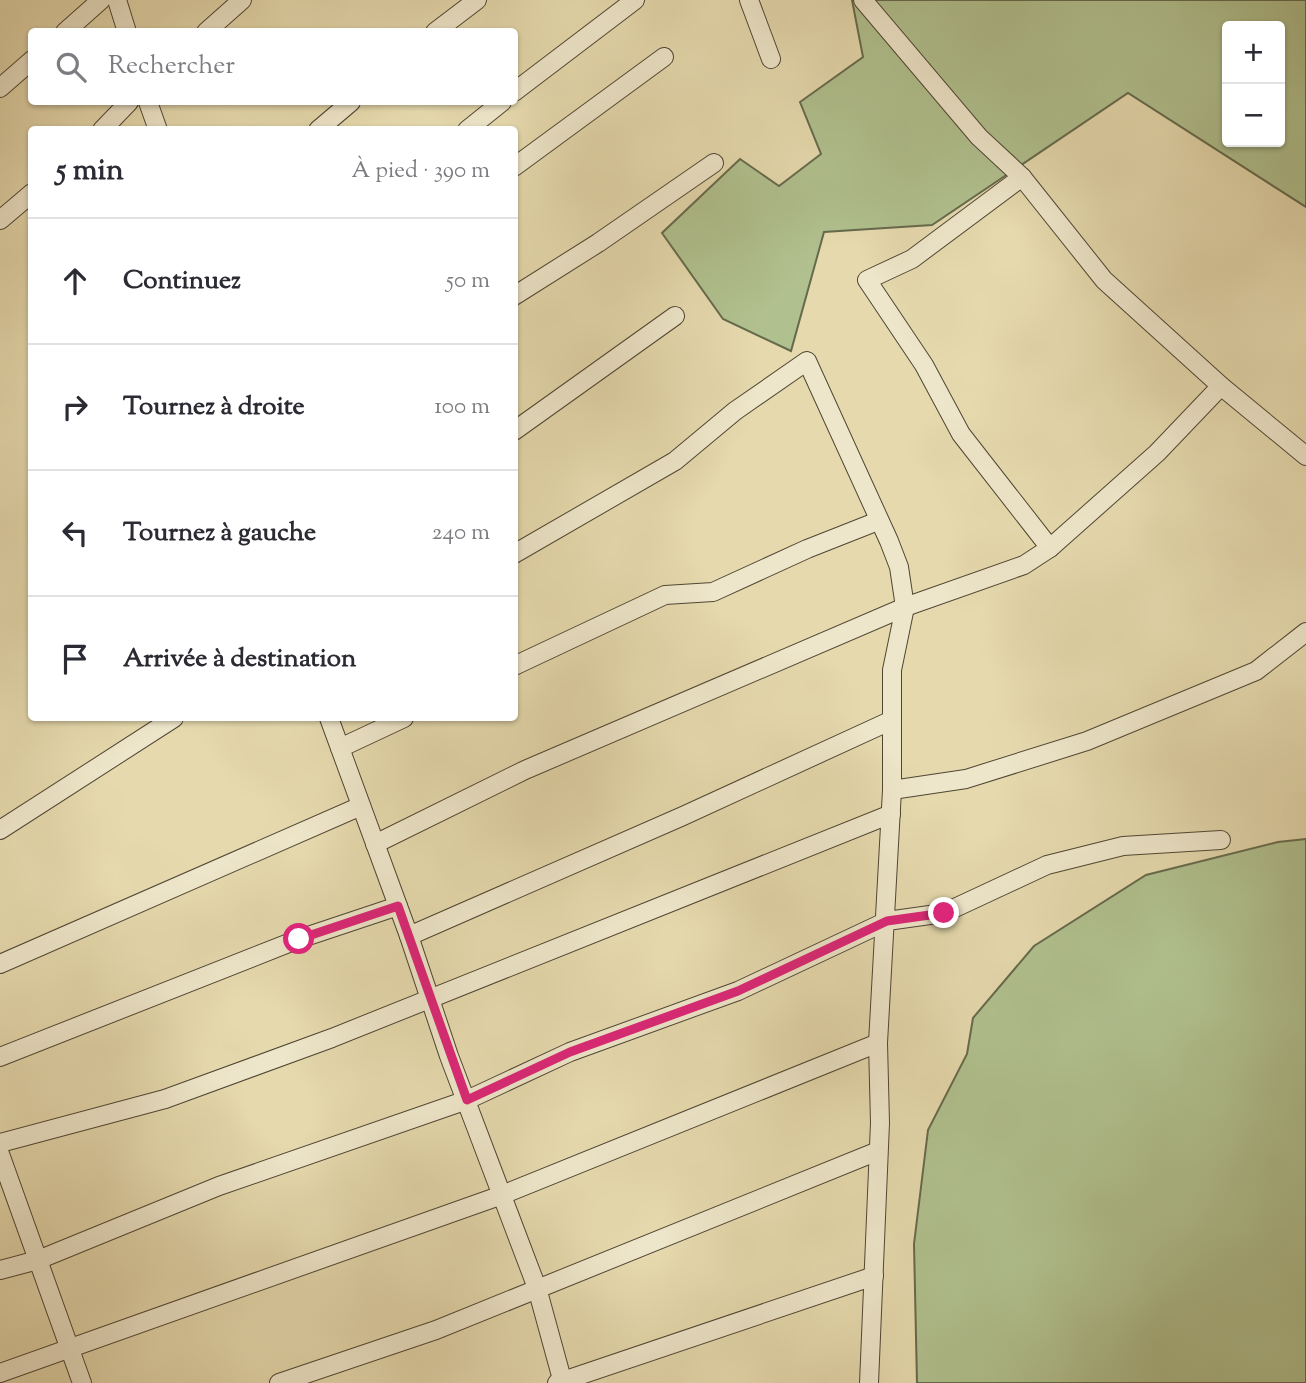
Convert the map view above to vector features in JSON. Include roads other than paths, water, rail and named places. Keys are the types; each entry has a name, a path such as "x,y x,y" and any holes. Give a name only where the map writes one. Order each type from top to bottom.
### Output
{"street":[{"path":"70,28 101,0"},
{"path":"117,0 126,28"},
{"path":"210,28 242,0"},
{"path":"440,28 477,0"},
{"path":"518,89 635,0"},
{"path":"749,0 771,59"},
{"path":"863,0 979,137 1022,177 1104,280 1221,386 1306,456"},
{"path":"518,164 664,57"},
{"path":"0,88 28,64"},
{"path":"106,126 126,105"},
{"path":"149,105 157,126"},
{"path":"323,126 347,105"},
{"path":"472,126 498,105"},
{"path":"518,293 598,243 714,163"},
{"path":"1022,177 912,259 867,280 924,365 961,434 1050,548"},
{"path":"0,220 28,196"},
{"path":"518,428 675,316"},
{"path":"518,552 675,461 735,411 807,361 899,567 905,607 892,670 892,790 887,921 878,1043 878,1151 870,1383"},
{"path":"375,844 524,770 905,607 1024,565 1050,548 1157,453 1221,386"},
{"path":"518,664 665,595 713,592 807,549 878,521"},
{"path":"892,790 966,779 1087,741 1256,671 1306,632"},
{"path":"409,936 683,816 890,720"},
{"path":"0,830 169,721"},
{"path":"330,721 537,1288 561,1382 874,1276"},
{"path":"340,748 398,721"},
{"path":"0,964 361,806"},
{"path":"0,1143 165,1099 332,1038 891,814"},
{"path":"0,1270 38,1260 219,1186 467,1100 570,1052 738,991 887,921 944,913 1046,865 1123,846 1221,840"},
{"path":"0,1057 299,939 398,906"},
{"path":"0,1373 502,1195 878,1043"},
{"path":"279,1383 436,1330 878,1151"},
{"path":"0,1154 82,1383"}]}
